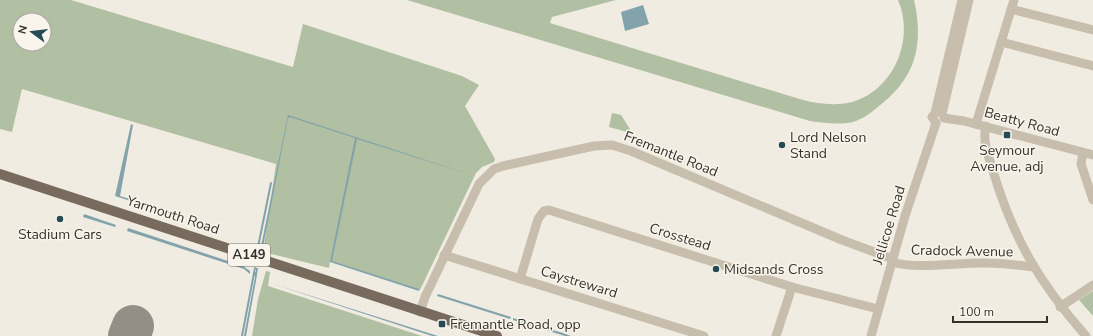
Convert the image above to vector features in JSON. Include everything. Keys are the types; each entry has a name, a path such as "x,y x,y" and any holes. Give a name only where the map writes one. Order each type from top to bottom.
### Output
{"main road":[{"name":"Yarmouth Road","path":"0,174 497,336"}],"street":[{"name":"Jellicoe Road","path":"939,117 962,0"},
{"name":"Jellicoe Road","path":"870,336 892,260 939,117 969,0"},
{"path":"976,124 1012,4 1093,30"},
{"path":"1001,42 1093,66"},
{"name":"Beatty Road","path":"939,117 986,126 1093,156"},
{"path":"986,126 987,152 1001,200 1033,266 1060,307 1086,336"},
{"name":"Fremantle Road","path":"420,312 444,255 479,184 494,169 594,146 606,145 631,151 892,260"},
{"path":"1082,153 1081,164 1093,200"},
{"name":"Crosstead","path":"520,279 538,219 544,211 549,210 792,287 878,309"},
{"name":"Caystreward","path":"444,255 704,336"},
{"name":"Cradock Avenue","path":"892,260 898,264 987,262 1033,266"},
{"path":"1060,307 1093,285"},
{"path":"776,336 792,287"}],"green space":[{"path":"0,0 71,0 293,67 303,24 462,76 479,85 465,106 495,159 494,162 482,167 476,173 420,290 330,261 329,268 263,252 276,164 22,89 12,132 0,129"},
{"path":"407,0 616,0 552,17 550,23 803,100 821,103 840,104 852,102 867,96 889,75 897,61 902,46 904,31 903,15 898,0 914,0 918,31 917,45 909,72 892,95 870,113 857,121 826,123 810,121"},
{"path":"612,113 621,115 630,129 627,132 609,127"},
{"path":"266,271 270,272 268,286 422,336 252,336 258,299"},
{"path":"1093,291 1093,316 1079,300"}],"water":[{"path":"643,5 649,24 625,31 621,12"},
{"path":"288,115 475,176 357,139 332,261 419,289 419,291 330,262 355,138 290,117 288,118 262,252 260,251"},
{"path":"131,124 133,125 120,196 182,215 181,217 115,196"},
{"path":"84,214 116,225 115,227 83,217"},
{"path":"128,228 243,266 250,271 250,274 244,269 127,231"},
{"path":"256,268 258,268 257,275 246,336 244,336 255,277 253,272 256,272"},
{"path":"270,283 438,336 432,336"},
{"path":"438,294 511,317 510,319 437,296"},
{"path":"513,318 571,336 565,336 513,320"}],"waterway":[{"path":"258,247 271,183"},
{"path":"242,336 255,268"}],"runway":[{"path":"129,336 133,326"}],"place":[{"name":"Seymour Avenue, adj","path":"1007,135"},
{"name":"Lord Nelson Stand","path":"782,145"},
{"name":"Stadium Cars","path":"60,219"},
{"name":"Midsands Cross","path":"716,269"},
{"name":"Fremantle Road, opp","path":"442,324"}]}
